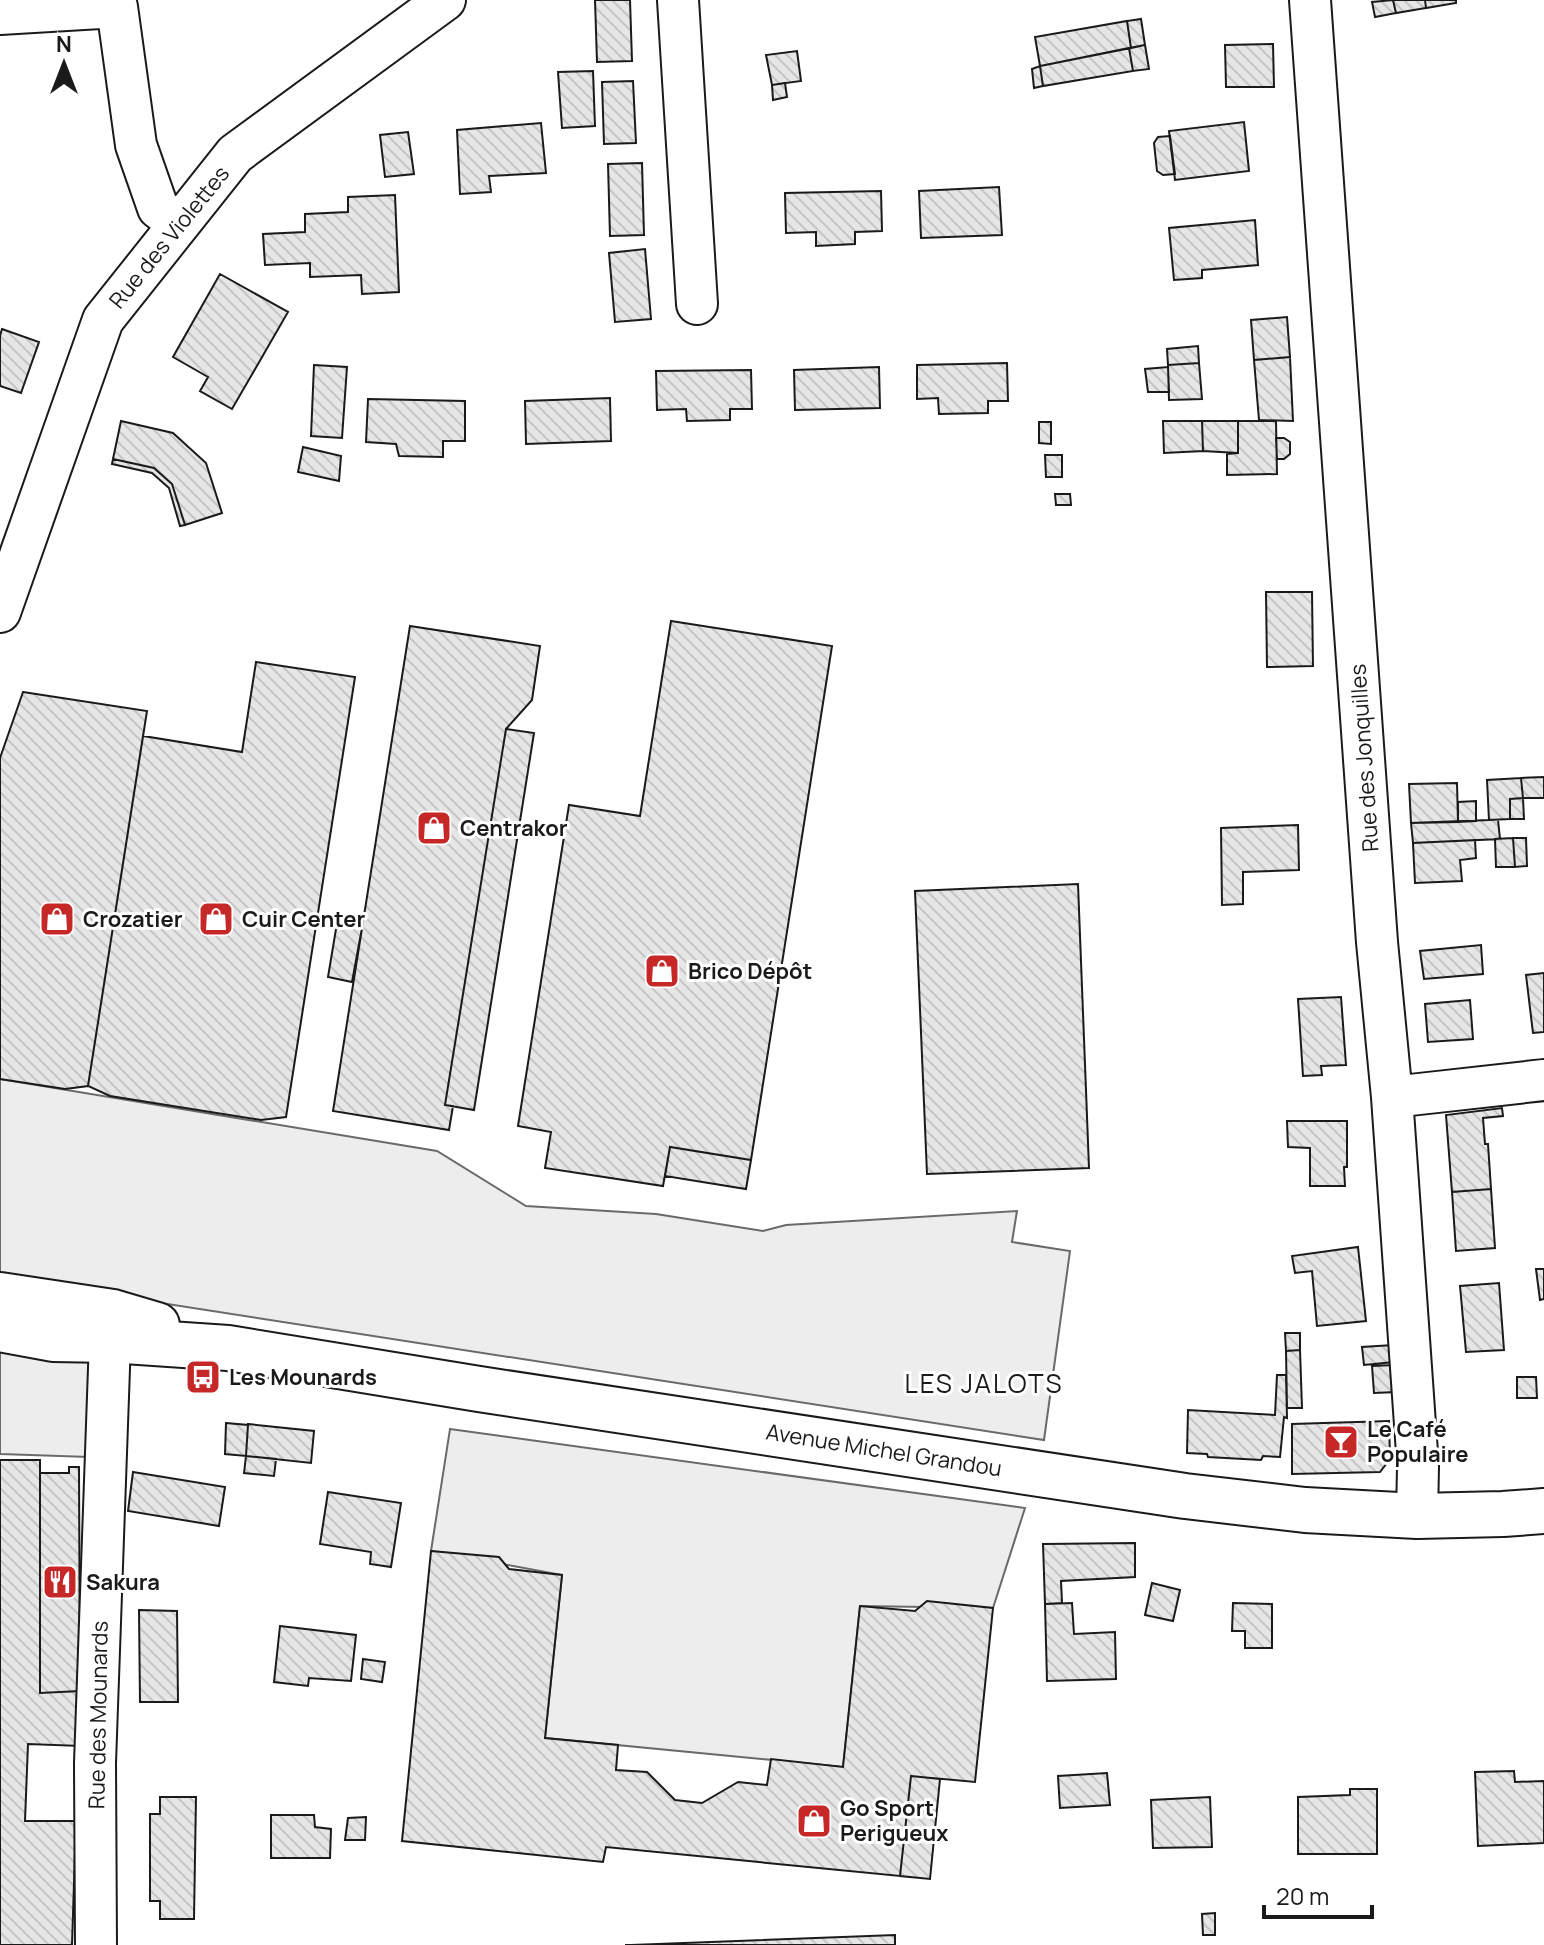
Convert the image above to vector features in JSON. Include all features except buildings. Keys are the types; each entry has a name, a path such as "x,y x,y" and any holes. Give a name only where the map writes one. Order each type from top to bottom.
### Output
{"main road":[{"name":"Avenue Michel Grandou","path":"0,1295 113,1312 228,1348"},
{"name":"Avenue Michel Grandou","path":"0,1329 53,1339 228,1348 1185,1496 1305,1510 1417,1516 1544,1511"}],"street":[{"name":"Rue des Violettes","path":"0,612 103,320 235,154 445,0"},
{"path":"678,0 697,304"},
{"name":"Rue des Jonquilles","path":"1310,0 1376,926 1392,1097 1418,1467 1417,1516"},
{"path":"0,14 117,7 136,145 158,208 179,224"},
{"path":"1392,1097 1544,1080"},
{"name":"Rue des Mounards","path":"96,1945 95,1763 110,1340"}],"shaded area":[{"path":"0,1079 437,1151 526,1206 656,1214 763,1231 786,1225 1017,1211 1012,1242 1070,1251 1044,1440 0,1278"},
{"path":"0,1343 95,1352 89,1457 0,1454"},
{"path":"450,1429 1025,1508 993,1608 860,1606 843,1767 545,1738 562,1575 431,1551"}],"place":[{"name":"Centrakor","path":"434,828"},
{"name":"Crozatier","path":"57,919"},
{"name":"Cuir Center","path":"216,919"},
{"name":"Brico Dépôt","path":"662,971"},
{"name":"Les Mounards","path":"203,1377"},
{"name":"Le Café Populaire","path":"1341,1442"},
{"name":"Sakura","path":"60,1582"},
{"name":"Go Sport Perigueux","path":"814,1821"}],"district":[{"name":"LES JALOTS","path":"984,1383"}]}
